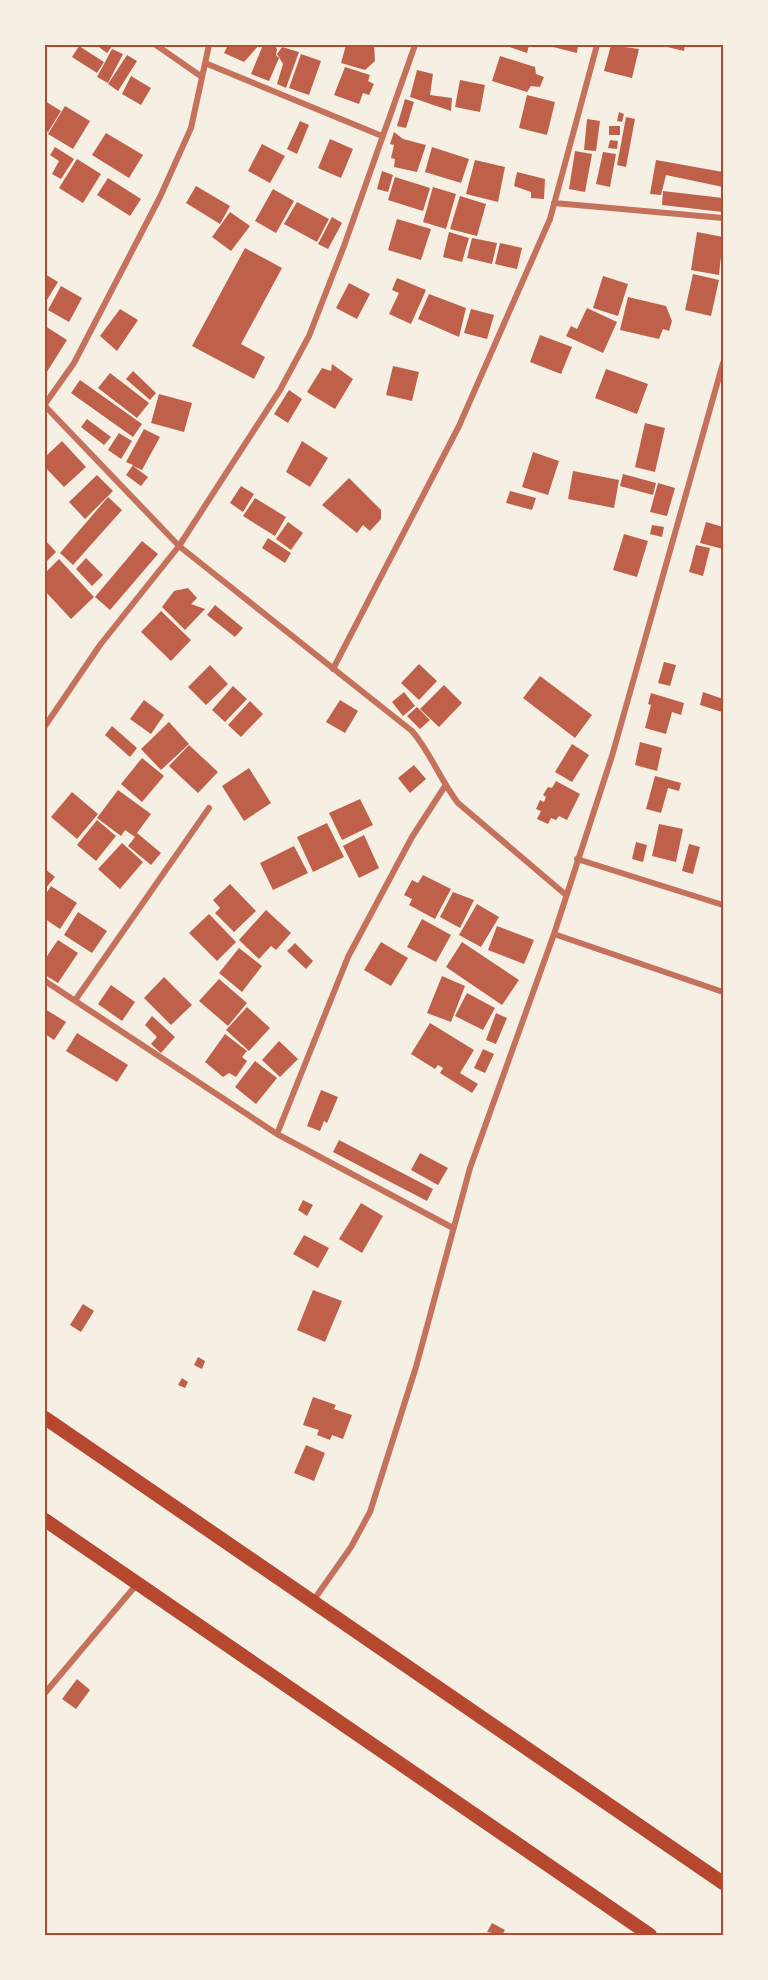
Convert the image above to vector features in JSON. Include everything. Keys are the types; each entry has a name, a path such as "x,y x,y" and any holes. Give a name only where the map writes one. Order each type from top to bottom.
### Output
{"highway":[{"path":"45,1418 723,1883"},
{"path":"45,1520 650,1935"}],"street":[{"path":"156,45 202,77"},
{"path":"209,45 191,128 160,197 74,363 45,405 179,546 412,731 427,748 445,786 458,803 566,895"},
{"path":"45,726 100,645 179,546 280,390 309,336 344,246 415,45"},
{"path":"333,669 459,426 549,219 597,45"},
{"path":"205,63 382,136"},
{"path":"554,203 723,218"},
{"path":"313,1601 351,1547 370,1512 416,1367 470,1168 554,934 612,756 723,363"},
{"path":"278,1134 348,957 412,837 445,786"},
{"path":"76,999 209,808"},
{"path":"577,859 723,905"},
{"path":"554,934 723,992"},
{"path":"45,981 76,999 278,1134 453,1228"},
{"path":"45,1694 137,1584"}],"building":[{"path":"96,45 113,45 107,53"},
{"path":"228,45 259,45 244,62 224,53"},
{"path":"263,45 274,45 279,58 269,81 251,74"},
{"path":"346,45 374,45 375,61 365,70 341,63"},
{"path":"504,45 529,45 527,53"},
{"path":"545,45 578,45 577,53"},
{"path":"611,45 639,49 632,78 604,71"},
{"path":"659,45 685,45 684,51"},
{"path":"79,46 104,62 97,73 72,57"},
{"path":"282,47 299,52 286,88 277,84 283,64 277,54"},
{"path":"112,49 123,54 108,83 97,77"},
{"path":"301,54 321,61 309,95 289,88"},
{"path":"127,55 137,61 118,91 108,84"},
{"path":"500,56 535,67 536,74 544,77 540,87 531,86 527,92 492,81"},
{"path":"345,67 370,75 368,81 374,84 369,95 363,93 359,104 334,95"},
{"path":"417,70 433,74 430,95 452,98 451,111 410,97"},
{"path":"131,76 151,88 141,105 122,94"},
{"path":"460,80 485,85 480,112 455,107"},
{"path":"527,95 555,102 547,135 519,128"},
{"path":"405,99 414,102 406,128 397,126"},
{"path":"45,101 61,111 48,132 45,130"},
{"path":"65,106 90,121 73,149 48,134"},
{"path":"619,112 624,114 622,122 617,121"},
{"path":"626,117 635,119 626,167 617,165"},
{"path":"587,119 600,121 596,151 584,150"},
{"path":"300,121 309,125 297,154 287,149"},
{"path":"609,126 620,126 620,135 609,135"},
{"path":"394,132 403,139 426,145 417,172 394,167 395,159 391,158 394,145 390,144"},
{"path":"106,133 143,155 129,178 92,155"},
{"path":"330,139 353,149 341,178 318,168"},
{"path":"610,140 618,141 617,149 608,148"},
{"path":"262,144 285,156 270,183 248,171"},
{"path":"55,147 74,159 61,179 52,174 59,161 50,155"},
{"path":"432,147 469,159 461,183 425,172"},
{"path":"575,151 592,154 585,192 569,189"},
{"path":"603,152 616,154 610,187 596,184"},
{"path":"77,159 101,174 83,203 59,188"},
{"path":"475,160 505,167 498,202 466,194"},
{"path":"656,160 723,172 723,187 666,175 661,195 650,194"},
{"path":"382,171 393,175 388,192 377,189"},
{"path":"517,172 545,179 544,199 531,198 531,192 514,186"},
{"path":"395,177 430,188 423,211 388,200"},
{"path":"108,178 141,199 130,216 97,195"},
{"path":"196,186 230,206 220,224 186,203"},
{"path":"433,187 456,194 446,229 423,222"},
{"path":"273,189 294,201 276,233 255,221"},
{"path":"663,191 723,198 723,212 662,205"},
{"path":"460,196 486,204 477,236 450,229"},
{"path":"297,202 329,219 317,242 284,224"},
{"path":"230,212 250,226 231,251 212,237"},
{"path":"332,217 342,223 328,249 318,244"},
{"path":"397,219 431,229 421,260 388,250"},
{"path":"449,232 469,238 462,262 443,257"},
{"path":"697,232 723,237 719,275 691,270"},
{"path":"472,238 497,243 492,264 467,258"},
{"path":"500,243 522,248 517,269 495,264"},
{"path":"245,248 282,268 241,344 265,357 254,379 192,346"},
{"path":"45,274 58,282 45,303"},
{"path":"693,274 719,280 711,316 685,310"},
{"path":"603,276 628,284 618,316 593,308"},
{"path":"397,278 426,290 411,324 389,314 399,293 392,290"},
{"path":"349,283 370,294 357,319 336,308"},
{"path":"61,286 82,298 69,322 48,310"},
{"path":"429,294 466,308 459,337 418,319"},
{"path":"628,297 666,306 672,321 669,331 663,329 659,339 620,330"},
{"path":"587,308 617,322 603,353 566,336 571,326 577,329"},
{"path":"120,309 138,320 117,351 100,336"},
{"path":"471,309 494,315 487,339 464,333"},
{"path":"45,326 67,340 45,375"},
{"path":"540,335 572,347 561,374 530,362"},
{"path":"332,364 353,379 335,409 307,392 322,368 331,371"},
{"path":"393,366 419,372 412,401 386,395"},
{"path":"606,369 648,384 637,414 595,398"},
{"path":"133,371 156,393 150,400 126,379"},
{"path":"110,373 149,403 137,418 98,388"},
{"path":"80,380 142,424 133,437 71,393"},
{"path":"289,390 302,399 288,423 274,414"},
{"path":"159,394 192,403 184,432 151,423"},
{"path":"87,419 111,437 104,445 81,427"},
{"path":"645,423 665,428 655,472 635,467"},
{"path":"144,429 160,437 142,470 133,466 148,477 141,486 126,475 133,465 126,462"},
{"path":"119,433 132,441 121,459 108,450"},
{"path":"62,441 86,467 64,487 45,467 45,457"},
{"path":"302,441 328,458 310,487 286,472"},
{"path":"533,452 559,461 548,495 522,487"},
{"path":"573,471 619,480 614,508 568,499"},
{"path":"623,474 656,483 653,495 620,486"},
{"path":"97,475 113,491 85,519 69,502"},
{"path":"349,478 381,510 381,519 370,531 363,525 357,533 322,505"},
{"path":"658,483 675,488 667,516 650,512"},
{"path":"241,486 254,494 243,512 230,503"},
{"path":"510,491 536,498 532,510 506,503"},
{"path":"108,497 122,510 73,565 60,553"},
{"path":"255,498 286,517 275,536 243,516"},
{"path":"288,522 303,533 291,550 276,539"},
{"path":"706,522 723,527 723,549 700,543"},
{"path":"652,525 664,527 662,537 650,534"},
{"path":"624,534 648,541 637,577 613,570"},
{"path":"268,538 291,553 285,563 262,548"},
{"path":"45,540 56,552 45,563"},
{"path":"142,541 158,554 110,610 95,597"},
{"path":"696,545 710,548 703,576 689,572"},
{"path":"86,558 103,575 92,586 76,569"},
{"path":"59,559 94,597 71,619 45,591 45,573"},
{"path":"188,588 197,598 191,604 205,609 185,630 162,607 174,591"},
{"path":"215,605 243,628 235,637 207,615"},
{"path":"161,611 191,640 171,661 141,632"},
{"path":"664,662 676,665 670,686 658,683"},
{"path":"419,664 437,681 419,700 401,683"},
{"path":"210,665 228,684 206,705 188,687"},
{"path":"540,676 592,715 575,738 523,698"},
{"path":"444,685 462,703 439,727 420,709"},
{"path":"233,686 247,699 225,722 212,710"},
{"path":"404,692 415,706 403,716 392,702"},
{"path":"703,692 723,699 722,712 700,705"},
{"path":"651,693 684,703 681,715 672,712 666,734 645,728 651,705 648,704"},
{"path":"144,700 164,715 151,734 130,719"},
{"path":"340,700 358,711 345,733 326,722"},
{"path":"250,701 263,714 241,737 228,725"},
{"path":"417,707 430,720 420,729 407,716"},
{"path":"169,722 189,744 161,770 141,749"},
{"path":"112,726 137,748 130,757 105,735"},
{"path":"640,742 662,748 657,771 635,765"},
{"path":"572,744 589,755 572,782 555,772"},
{"path":"189,745 218,772 198,793 169,766"},
{"path":"142,758 164,776 142,802 121,784"},
{"path":"414,765 426,779 410,793 398,778"},
{"path":"249,768 271,803 244,821 222,786"},
{"path":"655,776 681,783 679,791 668,788 661,813 646,809"},
{"path":"556,781 580,794 567,820 559,816 556,820 551,818 548,824 537,819 541,811 536,809 540,800 544,802 546,797 543,795 548,787 552,788"},
{"path":"118,790 151,814 137,833 161,853 151,865 128,846 135,837 125,830 121,836 97,818"},
{"path":"72,792 98,814 77,839 51,817"},
{"path":"360,799 373,825 342,840 329,813"},
{"path":"97,820 116,836 96,861 77,845"},
{"path":"327,823 344,857 313,872 297,837"},
{"path":"659,824 683,829 676,862 652,856"},
{"path":"364,835 379,868 359,878 343,846"},
{"path":"636,842 647,845 643,862 632,859"},
{"path":"122,843 143,862 120,889 98,869"},
{"path":"689,844 700,847 693,874 682,871"},
{"path":"294,846 308,873 273,890 260,863"},
{"path":"45,869 55,877 45,889"},
{"path":"423,875 451,889 435,919 409,905 412,899 404,895 412,880 418,883"},
{"path":"230,884 256,911 234,932 215,913 220,908 213,900"},
{"path":"51,886 77,903 60,929 45,919 45,895"},
{"path":"453,892 474,900 460,928 440,917"},
{"path":"477,904 499,917 481,947 459,935"},
{"path":"266,910 291,933 276,950 271,946 259,959 239,940"},
{"path":"78,912 107,931 92,953 64,935"},
{"path":"209,914 236,942 217,961 189,933"},
{"path":"422,919 451,935 436,962 407,947"},
{"path":"497,926 534,940 524,964 488,950"},
{"path":"58,940 78,953 58,983 45,975 45,959"},
{"path":"381,942 408,958 391,986 364,970"},
{"path":"462,942 519,980 502,1005 446,967"},
{"path":"295,943 313,961 306,969 287,951"},
{"path":"239,948 262,966 242,992 219,973"},
{"path":"442,976 465,986 451,1022 427,1013"},
{"path":"164,977 192,1005 171,1025 144,998"},
{"path":"219,979 247,1003 228,1026 199,1001"},
{"path":"111,985 135,1002 122,1021 98,1004"},
{"path":"467,993 495,1008 483,1030 455,1016"},
{"path":"247,1007 270,1028 249,1051 226,1030"},
{"path":"45,1009 66,1022 54,1040 45,1034"},
{"path":"496,1013 507,1018 496,1044 486,1040"},
{"path":"152,1016 175,1037 161,1053 151,1044 157,1037 145,1025"},
{"path":"430,1023 474,1050 460,1073 478,1084 472,1093 440,1073 443,1068 438,1065 435,1069 411,1054"},
{"path":"77,1033 128,1065 117,1082 66,1051"},
{"path":"225,1034 247,1051 242,1057 247,1061 236,1077 229,1073 223,1077 205,1062"},
{"path":"279,1041 298,1059 280,1077 262,1060"},
{"path":"483,1049 494,1054 485,1073 474,1068"},
{"path":"255,1061 277,1078 256,1104 235,1087"},
{"path":"321,1090 338,1097 327,1123 324,1121 320,1131 307,1126"},
{"path":"339,1140 433,1189 427,1201 333,1152"},
{"path":"420,1153 448,1168 438,1185 411,1170"},
{"path":"303,1200 313,1205 307,1216 298,1210"},
{"path":"361,1203 383,1216 362,1253 339,1239"},
{"path":"304,1235 329,1248 318,1268 293,1254"},
{"path":"313,1290 342,1301 325,1342 297,1330"},
{"path":"83,1304 94,1311 81,1332 70,1325"},
{"path":"198,1357 205,1361 202,1369 194,1365"},
{"path":"182,1378 188,1382 185,1388 178,1385"},
{"path":"313,1397 336,1405 334,1409 352,1415 343,1439 332,1435 330,1440 317,1435 319,1430 303,1425"},
{"path":"306,1445 325,1453 314,1481 294,1473"},
{"path":"77,1679 90,1690 76,1709 62,1699"},
{"path":"492,1923 505,1930 502,1935 487,1932"}]}
